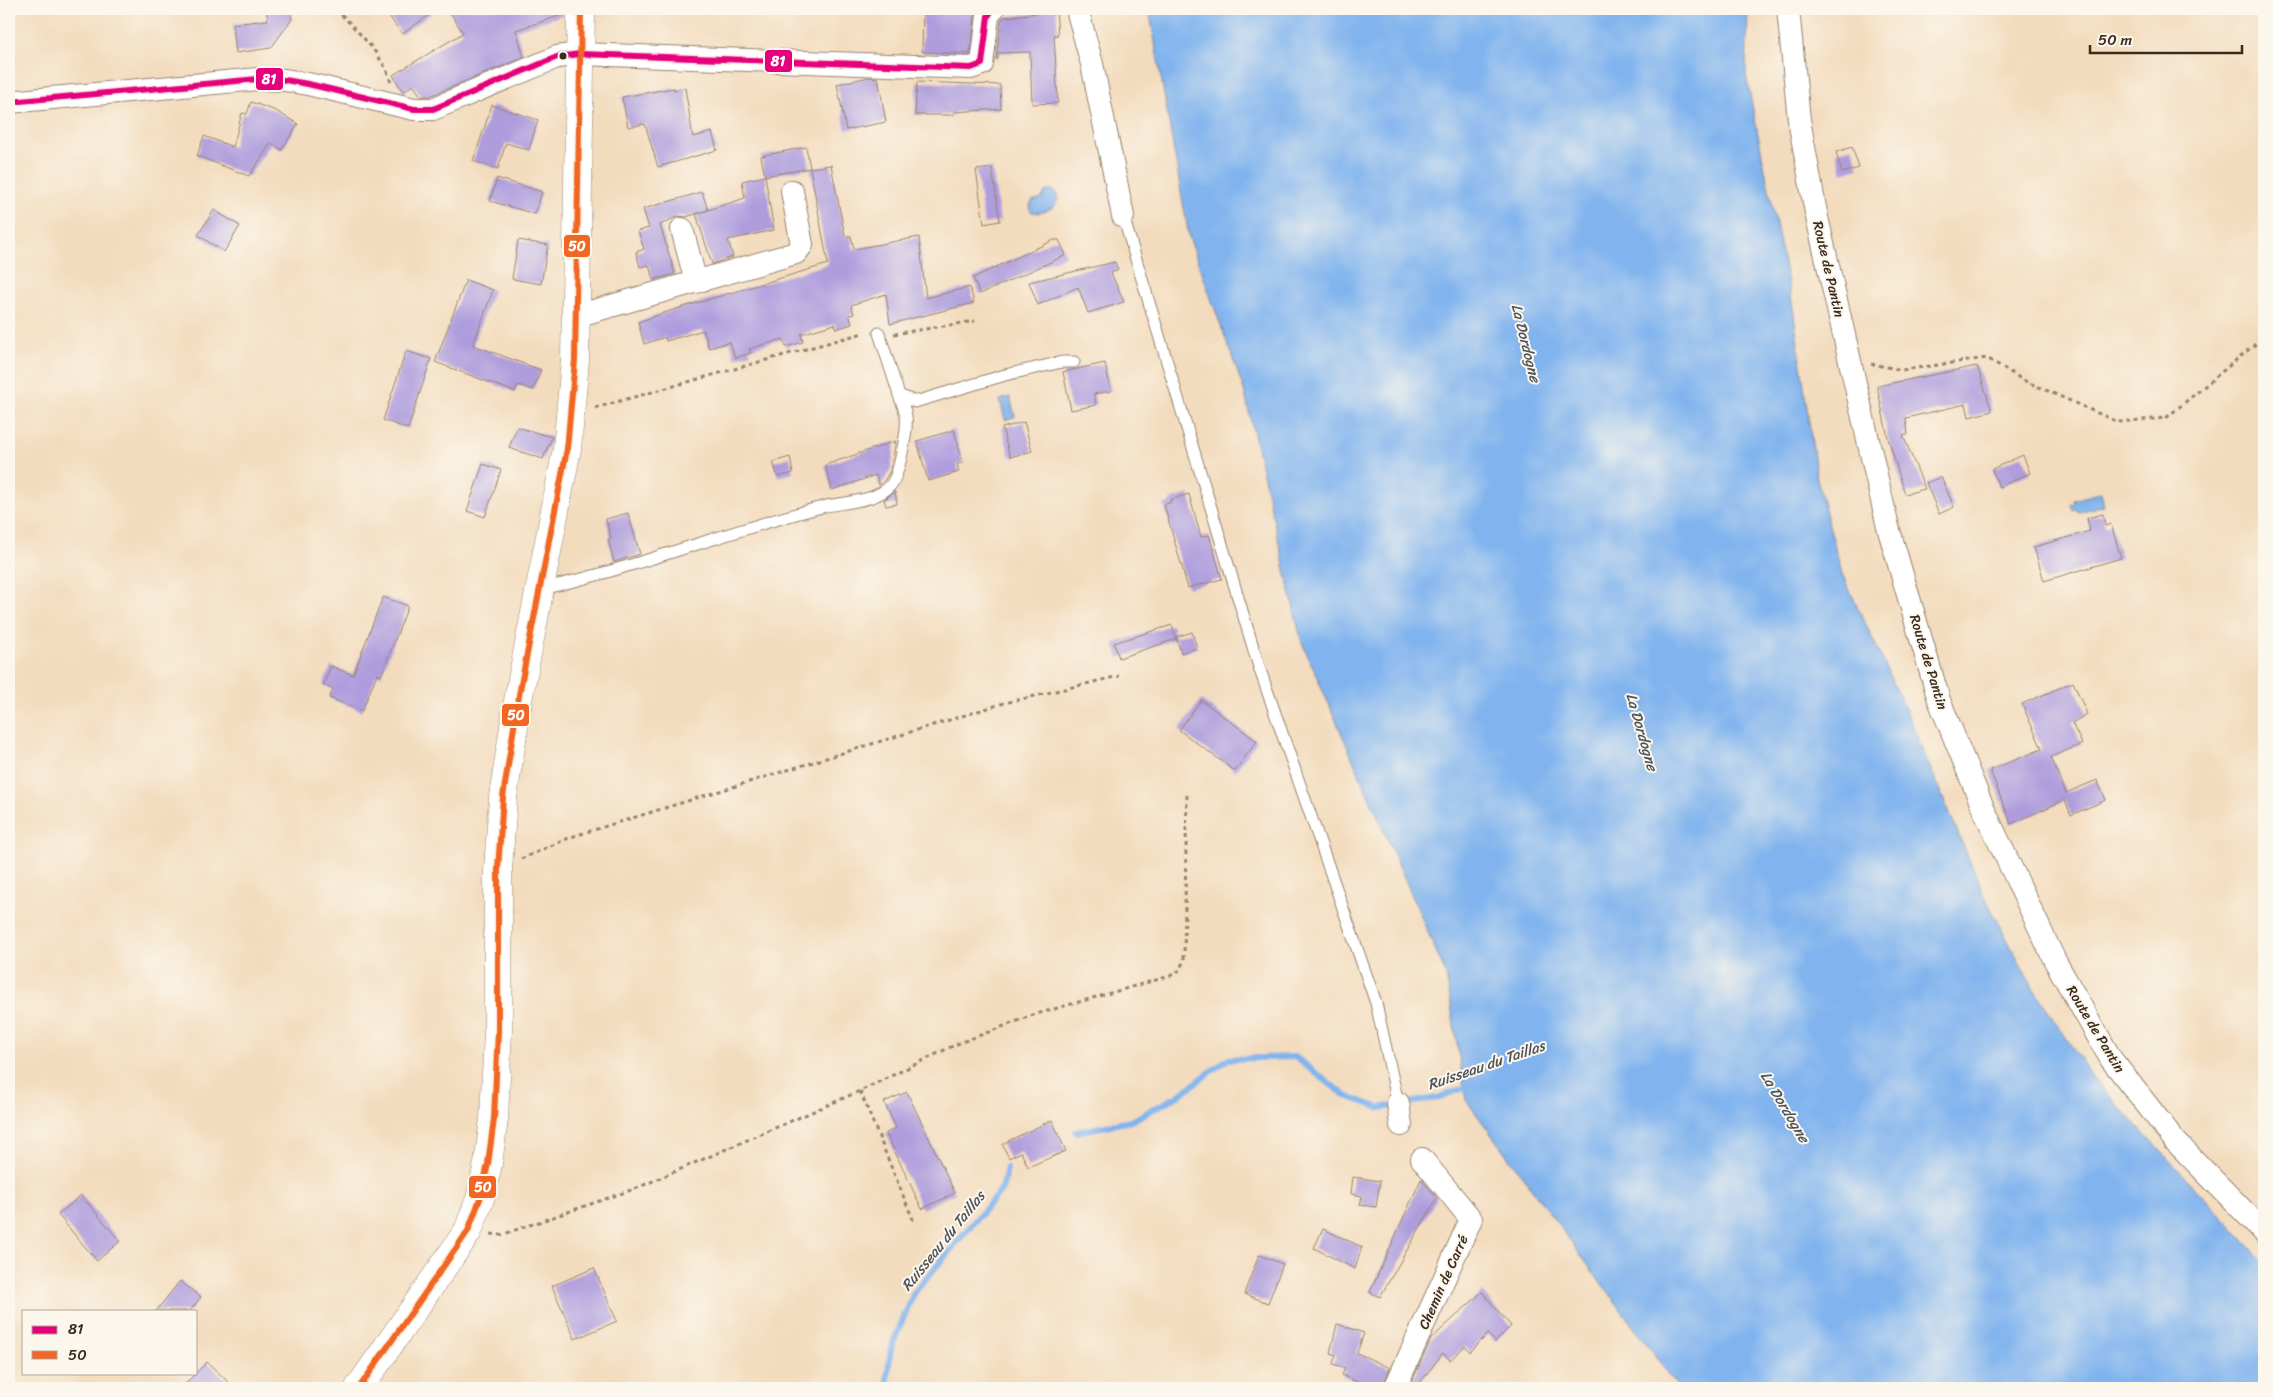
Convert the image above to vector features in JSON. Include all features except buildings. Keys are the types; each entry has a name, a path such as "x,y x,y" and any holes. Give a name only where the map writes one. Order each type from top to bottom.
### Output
{"main road":[{"path":"359,1388 468,1231 480,1199 488,1164 494,1119 498,1031 498,870 503,797 519,695 567,449 571,415 576,316 581,9"}],"street":[{"path":"9,102 258,79 300,83 414,109 433,109 557,57 580,54 971,68 982,64 988,16 993,9"},
{"path":"1076,9 1092,64 1123,216"},
{"name":"Route de Pantin","path":"1788,9 1799,120 1816,213 1888,527 1939,700 1984,810 2055,961 2111,1059 2176,1142 2264,1232"},
{"path":"576,316 796,253 802,245 792,191"},
{"path":"682,229 696,282"},
{"name":"Chemin de Carré","path":"1395,1388 1472,1219 1422,1159"}],"lane":[{"path":"1123,216 1259,667 1376,1003 1399,1114"},
{"path":"539,590 821,508 876,495 885,490 892,484 897,472 906,431 906,415 879,333"},
{"path":"899,395 915,402 1005,375 1062,362 1074,362"}],"path":[{"path":"336,9 366,40 390,75 393,95 392,104"},
{"path":"571,415 867,332 896,335 975,320"},
{"path":"1850,361 1902,370 1987,358 2023,380 2118,422 2166,418 2264,337"},
{"path":"498,870 570,837 1001,704 1119,676"},
{"path":"468,1231 501,1234 637,1188 860,1091 957,1044 1024,1018 1170,976 1180,970 1184,959 1187,795"},
{"path":"860,1091 914,1222"}],"water":[{"name":"La Dordogne","path":"1149,9 1748,9 1746,75 1793,308 1817,479 1842,574 1901,699 1985,897 2030,983 2093,1078 2264,1262 2264,1388 1679,1388 1466,1100 1446,974 1301,640 1244,390 1189,237"},
{"path":"1052,190 1058,194 1058,199 1054,206 1046,211 1032,212 1029,208 1032,201 1042,198 1045,192"},
{"path":"1010,397 1015,417 1005,420 1000,400"},
{"path":"2101,492 2104,505 2078,512 2077,509 2073,510 2071,504 2075,503 2074,500"}],"waterway":[{"name":"Ruisseau du Taillas","path":"1076,1132 1131,1121 1178,1096 1228,1059 1295,1057 1346,1096 1380,1108 1437,1098 1472,1085"},
{"name":"Ruisseau du Taillas","path":"886,1388 891,1348 914,1293 1002,1189 1007,1168"}],"transit line":[{"name":"50","path":"359,1388 468,1231 480,1199 488,1164 494,1119 498,1031 498,869 503,797 519,695 567,449 575,360 581,9"},
{"name":"81","path":"9,102 258,79 285,80 414,109 433,109 557,57 580,54 971,68 982,64 988,16 993,9"}]}
